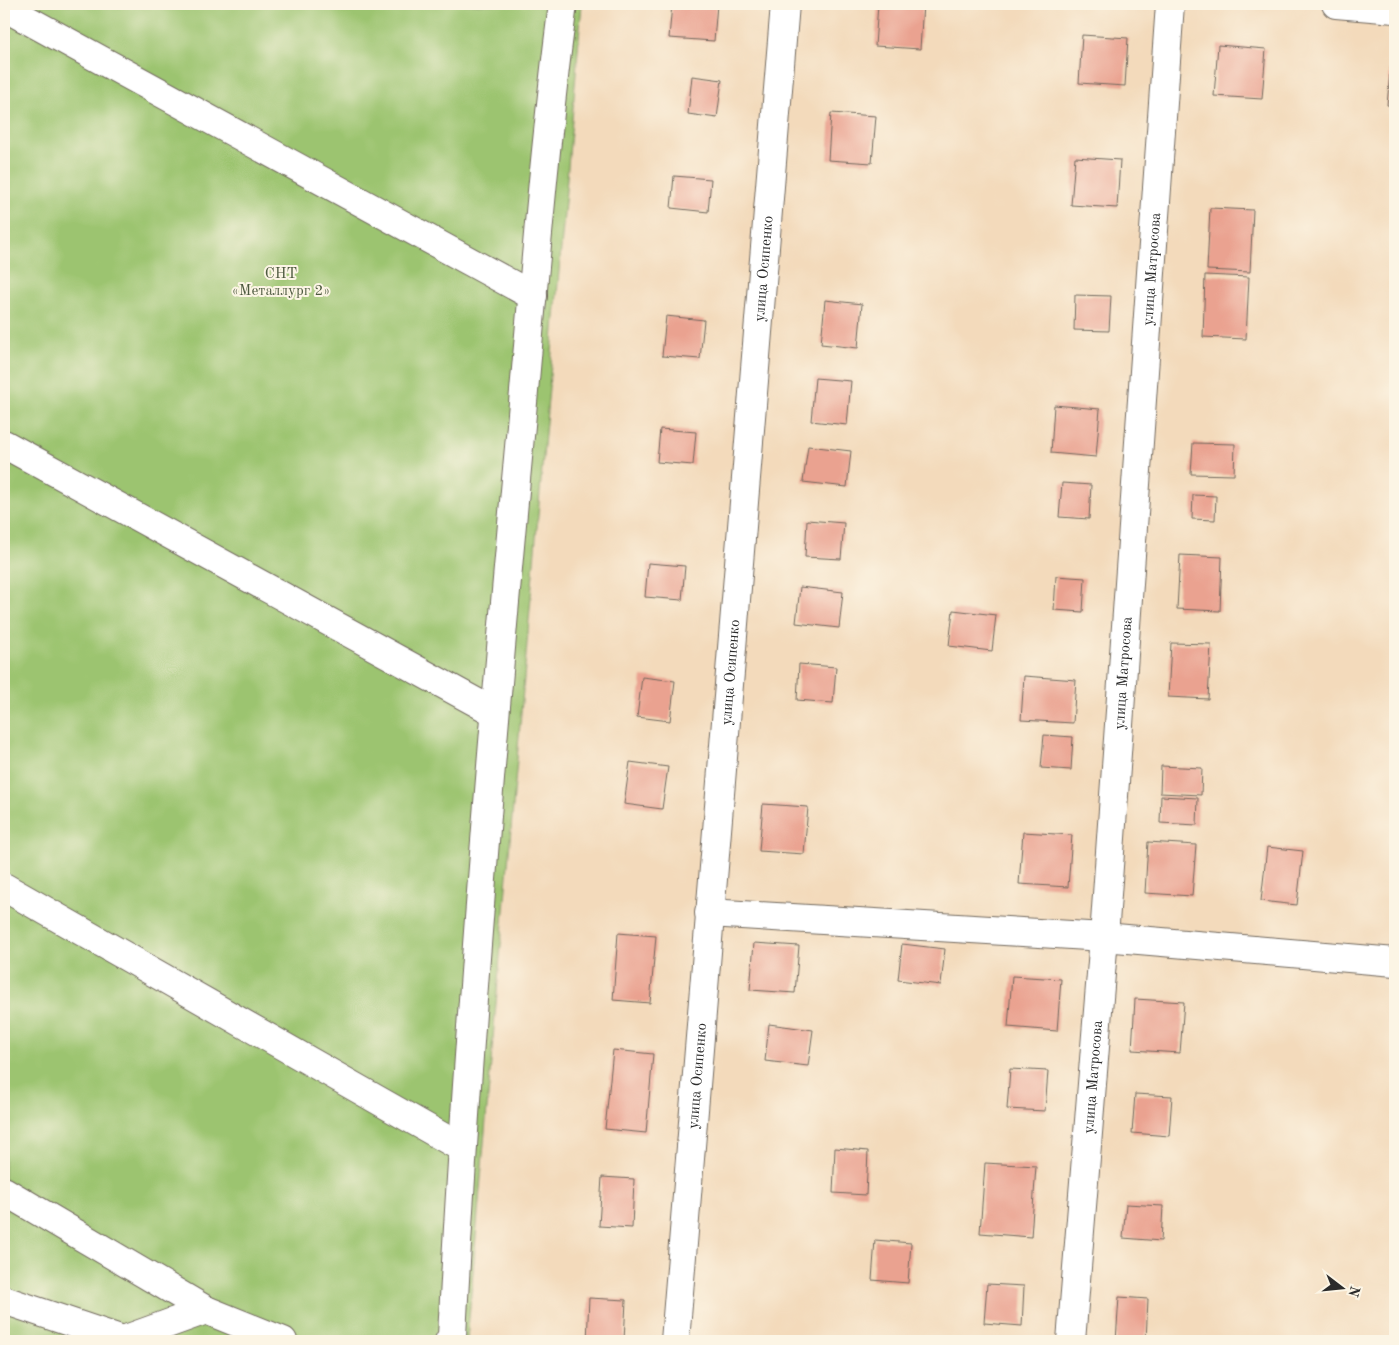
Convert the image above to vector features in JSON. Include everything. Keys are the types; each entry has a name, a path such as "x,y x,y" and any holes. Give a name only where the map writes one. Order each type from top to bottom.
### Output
{"street":[{"path":"449,1341 452,1336 462,1148 494,712 562,4"},
{"name":"улица Осипенко","path":"675,1341 785,4"},
{"name":"улица Матросова","path":"1072,1341 1104,937 1170,4"},
{"path":"1336,4 1395,9"},
{"path":"4,7 533,296"},
{"path":"4,444 494,712"},
{"path":"4,887 462,1148"},
{"path":"709,913 1104,937 1395,962"},
{"path":"4,1191 206,1310 283,1341"},
{"path":"4,1300 123,1340 206,1310"}],"green space":[{"name":"СНТ «Металлург 2»","path":"4,4 582,4 467,1341 4,1341"}],"building":[{"path":"672,4 717,4 714,41 669,38"},
{"path":"878,4 923,4 920,49 875,46"},
{"path":"1082,35 1128,38 1125,86 1079,83"},
{"path":"1218,45 1266,49 1262,99 1214,96"},
{"path":"1391,61 1395,62 1395,106 1387,105"},
{"path":"692,76 722,80 717,118 688,114"},
{"path":"831,113 876,116 872,163 828,160"},
{"path":"1075,157 1120,160 1117,208 1071,205"},
{"path":"674,176 711,179 708,212 671,208"},
{"path":"1210,208 1253,210 1250,272 1207,270"},
{"path":"1205,275 1249,277 1246,339 1203,337"},
{"path":"1075,295 1111,296 1109,331 1074,330"},
{"path":"825,300 862,304 858,348 821,344"},
{"path":"666,316 704,320 700,359 662,356"},
{"path":"815,378 851,381 847,425 811,421"},
{"path":"1054,405 1100,409 1096,457 1051,453"},
{"path":"660,429 696,432 693,465 657,462"},
{"path":"1193,443 1235,444 1234,475 1191,474"},
{"path":"808,446 851,451 847,487 803,482"},
{"path":"1062,483 1091,485 1089,519 1059,517"},
{"path":"1193,495 1216,496 1215,520 1192,519"},
{"path":"807,520 844,523 841,559 805,557"},
{"path":"1180,555 1222,557 1220,611 1177,609"},
{"path":"648,563 685,566 682,600 645,597"},
{"path":"1056,576 1085,578 1083,612 1054,610"},
{"path":"800,587 843,592 839,628 796,623"},
{"path":"953,610 996,615 992,651 949,646"},
{"path":"1171,643 1211,644 1208,699 1168,697"},
{"path":"799,664 836,667 833,703 797,700"},
{"path":"1024,676 1076,680 1073,723 1021,720"},
{"path":"642,677 675,681 670,721 637,717"},
{"path":"1044,735 1073,737 1071,770 1041,768"},
{"path":"630,762 668,767 662,809 624,804"},
{"path":"1161,766 1202,768 1201,795 1160,793"},
{"path":"1161,796 1198,798 1197,825 1160,823"},
{"path":"763,804 808,807 804,854 759,851"},
{"path":"1023,832 1072,835 1068,887 1019,884"},
{"path":"1148,842 1196,845 1192,896 1145,893"},
{"path":"1267,847 1303,851 1297,905 1261,901"},
{"path":"618,933 656,936 650,1003 613,1000"},
{"path":"754,943 799,946 795,993 750,990"},
{"path":"902,944 945,949 941,985 898,980"},
{"path":"1012,976 1061,979 1057,1031 1008,1027"},
{"path":"1135,999 1184,1002 1180,1053 1132,1050"},
{"path":"769,1024 813,1030 808,1066 765,1061"},
{"path":"613,1050 653,1054 646,1133 605,1129"},
{"path":"1010,1069 1048,1071 1045,1111 1007,1109"},
{"path":"1135,1094 1172,1096 1169,1136 1132,1133"},
{"path":"835,1148 868,1151 866,1195 833,1193"},
{"path":"985,1163 1036,1166 1031,1237 980,1233"},
{"path":"602,1177 634,1179 632,1228 599,1226"},
{"path":"1126,1204 1163,1206 1161,1241 1123,1238"},
{"path":"875,1240 911,1243 908,1283 872,1280"},
{"path":"987,1284 1024,1286 1022,1326 984,1323"},
{"path":"1119,1297 1148,1299 1146,1341 1116,1341"},
{"path":"589,1298 626,1300 624,1341 587,1341"}]}
